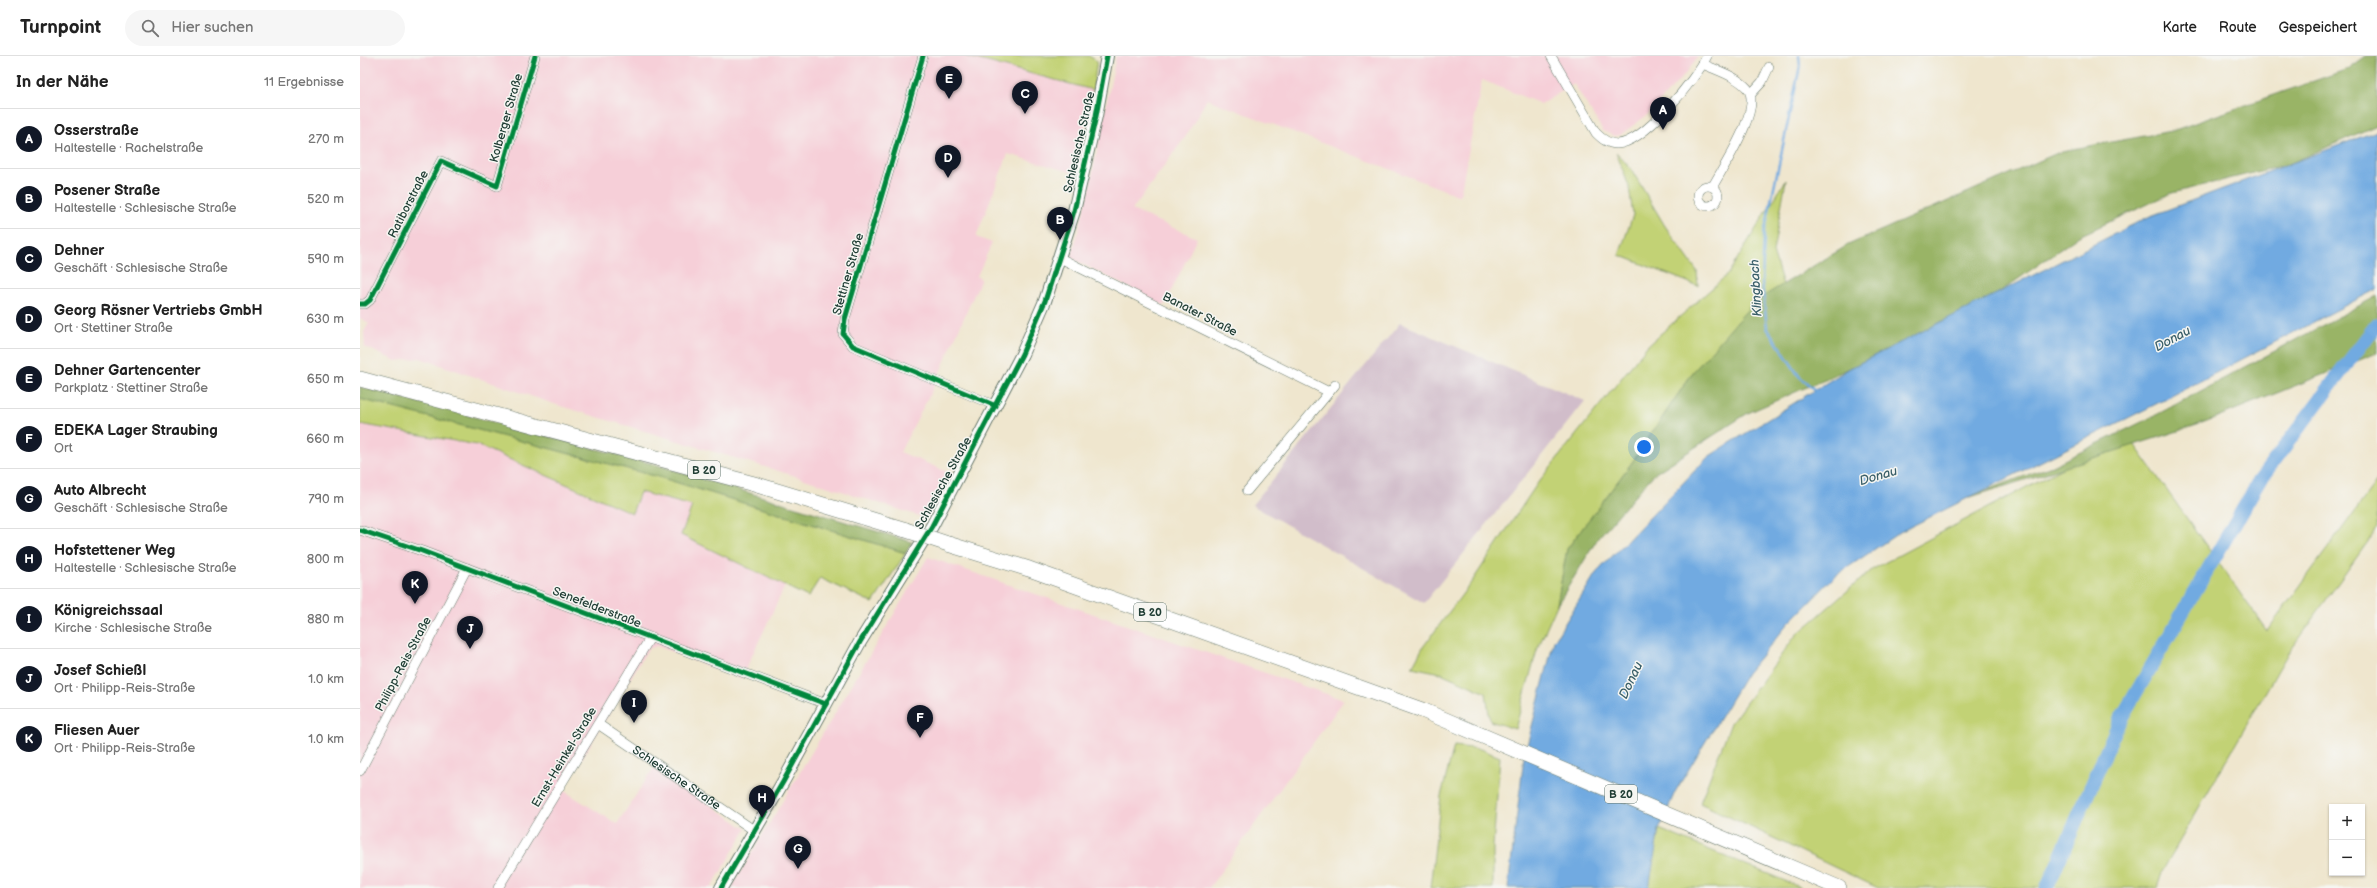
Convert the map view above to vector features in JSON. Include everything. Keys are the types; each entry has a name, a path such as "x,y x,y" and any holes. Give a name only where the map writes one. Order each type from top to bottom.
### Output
{"highway":[{"path":"360,373 408,391"},
{"name":"B 20","path":"360,379 754,484 906,530 1074,585 1351,684 1458,725 1839,888"}],"street":[{"name":"Kolberger Straße","path":"497,186 535,56"},
{"name":"Stettiner Straße","path":"922,56 846,319 843,334 853,346 996,406"},
{"name":"Schlesische Straße","path":"721,888 860,642 932,526 996,406 1035,325 1060,258 1088,155 1107,56"},
{"path":"1550,56 1596,133 1604,140 1618,144 1632,139 1644,131 1674,102 1706,60 1748,88 1751,94 1752,103 1747,122 1713,186"},
{"path":"1751,94 1762,82 1769,67"},
{"name":"Ratiborstraße","path":"360,304 365,304 370,300 441,161 497,186"},
{"name":"Banater Straße","path":"1060,258 1332,389 1247,491"},
{"name":"Senefelderstraße","path":"360,530 467,568 826,704"},
{"name":"Philipp-Reis-Straße","path":"360,771 467,568"},
{"name":"Ernst-Heinkel-Straße","path":"498,888 650,638"},
{"name":"Schlesische Straße","path":"598,724 754,831"}],"shaded area":[{"path":"360,56 965,56 1093,90 1074,173 1008,154 976,237 992,243 977,276 981,279 933,388 900,452 950,473 925,518 792,475 557,405 420,358 396,361 365,347 364,332 369,323 360,318"},
{"path":"1116,56 1698,56 1687,72 1646,116 1620,135 1614,136 1603,131 1574,84 1541,104 1482,80 1460,196 1207,99 1186,136 1132,210 1197,238 1164,306 1071,258 1089,191"},
{"path":"1400,323 1585,401 1424,603 1252,505"},
{"path":"360,424 477,445 632,513 640,492 692,506 681,535 785,586 741,679 657,646 648,649 563,790 617,824 655,766 746,829 711,888 360,888"},
{"path":"928,557 1344,700 1209,888 731,888"}],"green space":[{"path":"965,56 1089,56 1097,61 1093,90"},
{"path":"2366,56 2377,56 2377,125 2289,164 2172,193 2079,236 1997,294 1850,368 1748,413 1654,474 1598,538 1557,605 1567,549 1633,461 1693,372 1754,302 1848,245 2062,151 2172,131 2348,69"},
{"path":"1616,152 1631,169 1665,226 1697,271 1698,286 1619,255 1633,215 1629,187"},
{"path":"1786,180 1773,252 1783,285 1693,372 1633,461 1567,549 1557,605 1537,650 1515,729 1490,721 1486,693 1441,673 1412,667 1423,647 1473,580 1537,484 1647,346 1728,274"},
{"path":"2377,296 2377,353 2197,425 1952,503 2052,466 2158,414"},
{"path":"360,387 657,465 912,542 906,553 659,477 360,399"},
{"path":"360,399 659,477 906,553 873,603 820,578 808,597 681,535 692,506 640,492 632,513 477,445 360,424"},
{"path":"2134,444 2267,631 2377,481 2377,529 2288,653 2163,870 2157,888 1878,888 1700,803 1731,723 1796,635 1873,569 2066,466"},
{"path":"1454,746 1480,749 1500,757 1493,847 1493,888 1430,888 1441,796"},
{"path":"1659,829 1802,888 1649,888"}],"water":[{"name":"Donau","path":"2377,131 2377,289 2160,402 1900,532 1835,576 1788,624 1747,673 1675,792 1659,829 1649,888 1508,888 1524,757 1554,641 1596,573 1708,457 1850,368 2148,217"}],"waterway":[{"name":"Klingbach","path":"1799,56 1800,66 1764,234 1762,283 1767,328 1799,376 1817,392"},
{"path":"2047,888 2119,722 2261,478 2377,324"}],"cycle path":[{"path":"360,304 365,304 370,300 441,161 497,186 535,56"},
{"path":"923,56 845,319 843,334 853,346 996,406"},
{"path":"721,888 783,782 860,642 932,526 1022,354 1045,301 1074,211 1096,116 1107,56"},
{"path":"360,530 422,551 826,704"}],"place":[{"name":"Dehner Gartencenter","path":"949,99"},
{"name":"Dehner","path":"1025,114"},
{"name":"Osserstraße","path":"1663,130"},
{"name":"Georg Rösner Vertriebs GmbH","path":"948,178"},
{"name":"Posener Straße","path":"1060,240"},
{"name":"Fliesen Auer","path":"415,604"},
{"name":"Josef Schießl","path":"470,649"},
{"name":"Königreichssaal","path":"634,723"},
{"name":"EDEKA Lager Straubing","path":"920,738"},
{"name":"Hofstettener Weg","path":"762,818"},
{"name":"Auto Albrecht","path":"798,869"}]}
